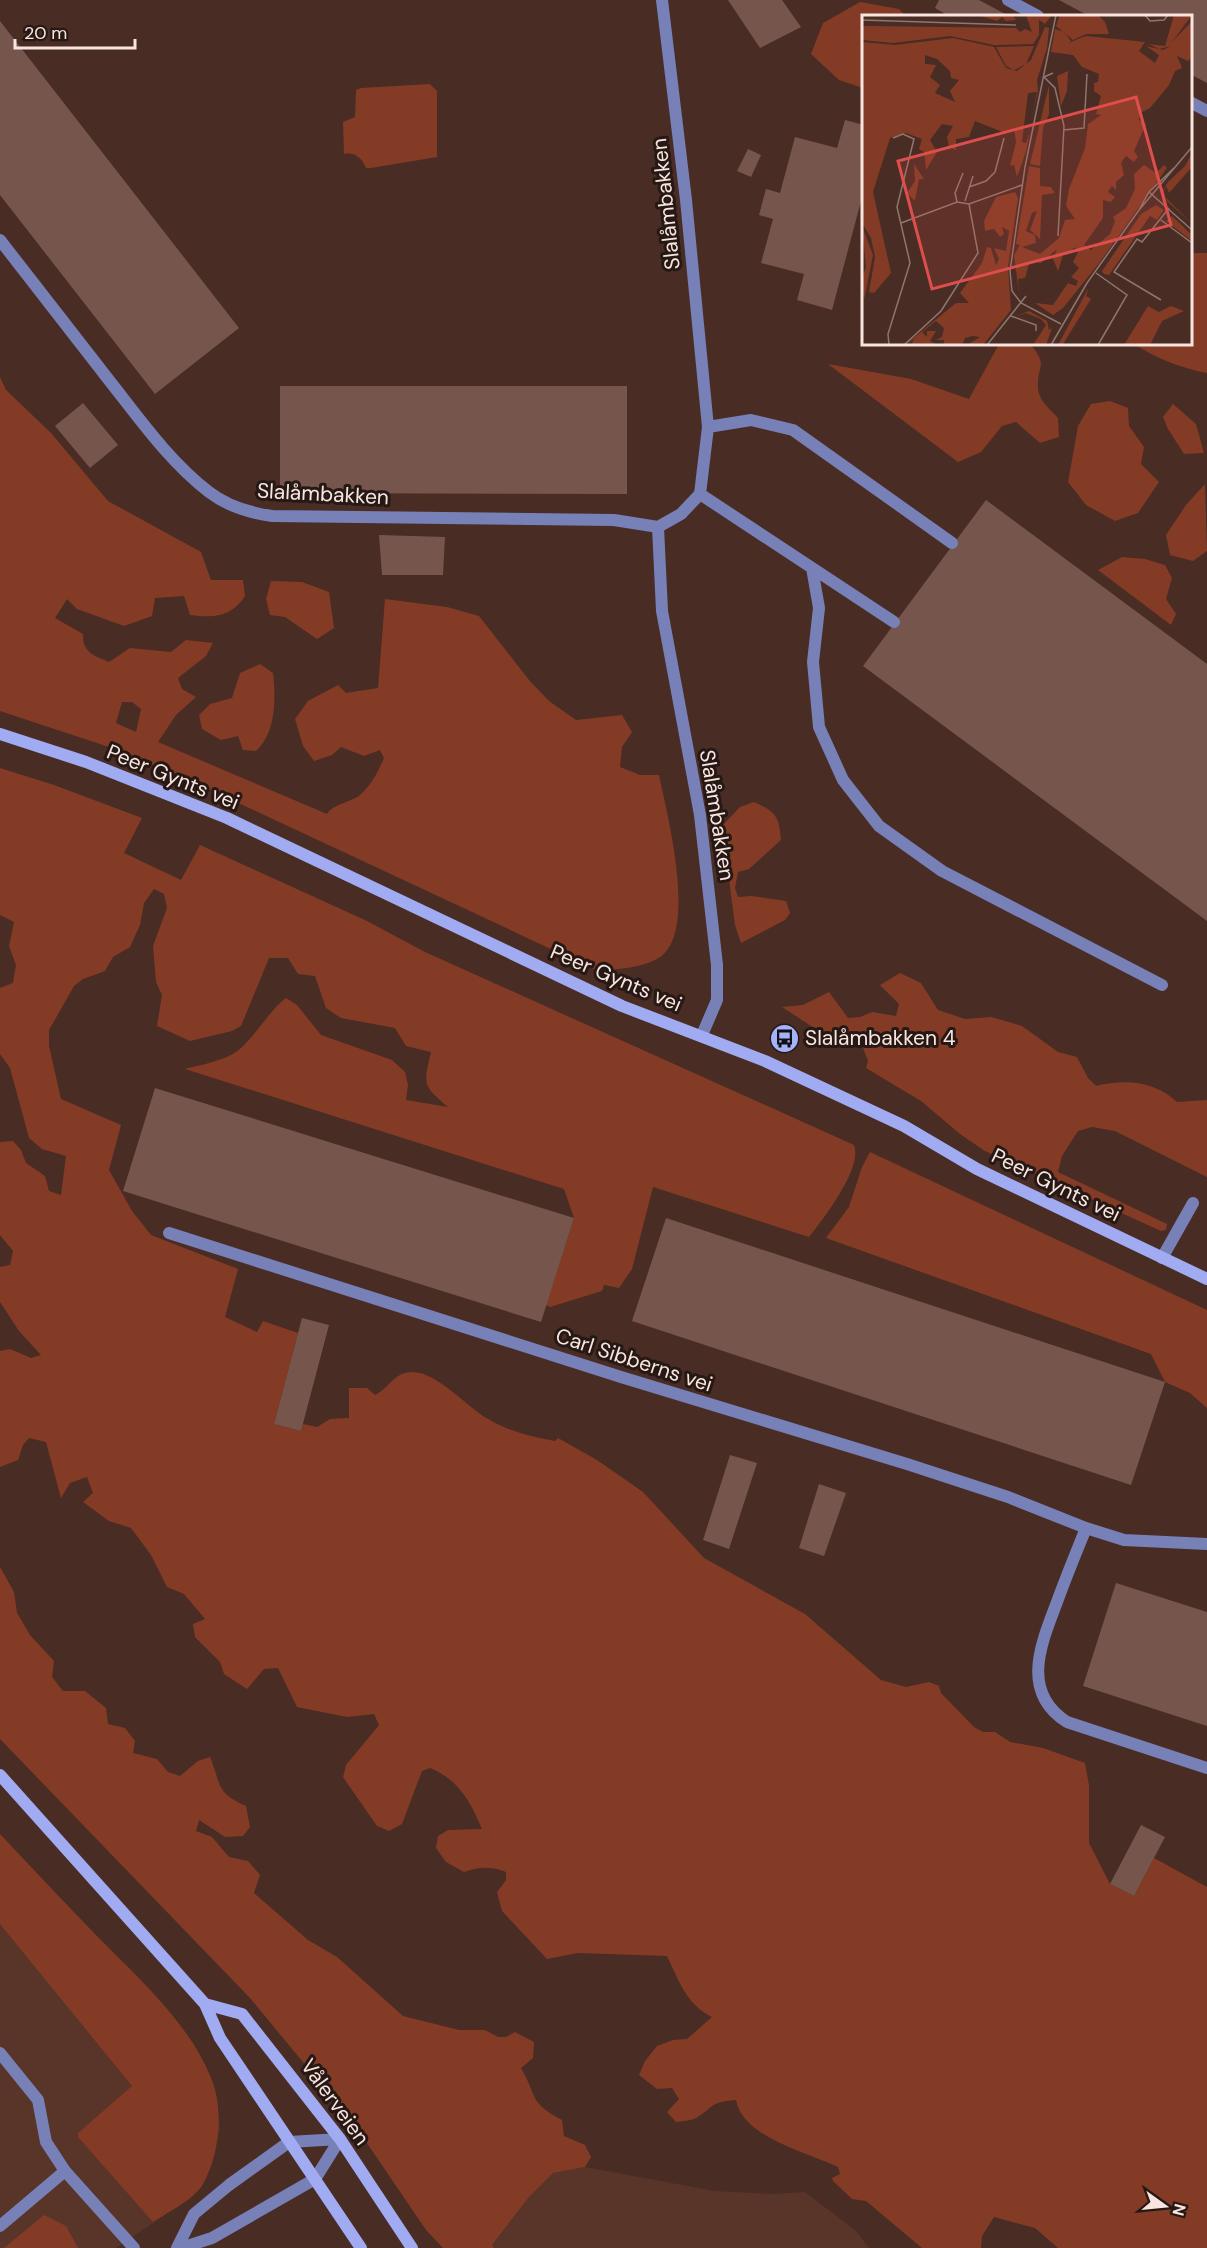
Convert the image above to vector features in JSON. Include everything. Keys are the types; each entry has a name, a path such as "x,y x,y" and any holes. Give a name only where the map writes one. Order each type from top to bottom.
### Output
{"street":[{"name":"Slalåmbakken","path":"662,0 686,200 708,426 700,494"},
{"path":"1008,0 1036,15"},
{"path":"1192,103 1207,111"},
{"name":"Slalåmbakken","path":"0,240 147,429 193,478 211,494 232,505 254,513 272,516 615,520 658,527 662,611 700,815 717,965 717,1000 702,1035"},
{"path":"708,426 751,420 793,430 952,543"},
{"path":"658,527 681,514 700,494 894,622"},
{"path":"812,568 819,608 813,662 819,728 843,780 879,826 942,871 1162,985"},
{"name":"Peer Gynts vei","path":"0,734 86,762 226,818 622,1006 702,1035 904,1126 977,1169 1207,1278"},
{"path":"1162,1258 1193,1203"},
{"name":"Carl Sibberns vei","path":"169,1233 621,1377 907,1464 1008,1497 1086,1528 1124,1540 1207,1544"},
{"path":"1086,1528 1039,1649 1038,1675 1042,1695 1053,1713 1067,1722 1207,1768"},
{"path":"0,1775 205,2004 220,2038 266,2102 289,2142 361,2248"},
{"name":"Vålerveien","path":"205,2004 242,2014 340,2139 412,2248"},
{"path":"0,2053 38,2100 46,2142 65,2172 134,2248"},
{"path":"179,2248 194,2214 229,2185 289,2142 340,2139"},
{"path":"179,2248 212,2238 315,2179 340,2139"},
{"path":"0,2226 65,2172"}],"shaded area":[{"path":"860,2 899,9 905,15 862,15 862,88 839,80 811,54 823,23"},
{"path":"430,84 437,91 437,157 366,168 358,156 344,154 343,122 355,117 356,90"},
{"path":"1192,253 1207,253 1207,373 1151,354 1136,345 1192,345"},
{"path":"998,345 1031,345 1041,361 1038,379 1040,396 1058,418 1059,437 1040,443 1016,422 1002,426 981,452 958,462 828,364 911,379 969,399"},
{"path":"0,377 6,390 51,433 108,501 201,552 211,580 243,580 245,596 240,603 228,612 215,616 190,615 184,596 155,598 152,616 124,626 77,609 67,599 55,618 83,634 83,640 90,653 109,662 130,648 171,652 186,640 213,643 206,656 178,678 182,689 196,697 176,715 158,742 327,814 333,808 360,795 374,778 384,758 380,750 364,756 341,747 332,755 314,761 303,746 295,719 308,701 338,685 346,693 378,688 385,599 447,607 479,616 529,680 549,701 576,720 622,715 632,732 622,747 620,767 640,775 659,775 677,871 677,923 671,943 654,961 598,971 183,777 112,748 0,711","holes":["122,702 132,702 141,709 136,732 116,723"]},
{"path":"1110,401 1128,408 1129,426 1144,447 1141,464 1159,482 1138,513 1115,521 1086,505 1068,482 1078,426 1091,404"},
{"path":"1173,404 1196,424 1204,453 1184,454 1168,429 1163,417"},
{"path":"1205,484 1207,551 1193,561 1170,555 1166,535 1186,505"},
{"path":"1122,557 1145,559 1165,565 1172,578 1166,599 1176,614 1171,625 1098,570"},
{"path":"271,581 302,582 329,592 334,628 317,639 285,617 270,615 266,599"},
{"path":"260,664 273,673 273,715 263,744 256,751 243,750 238,736 221,740 202,729 199,715 210,704 232,698 240,673"},
{"path":"0,768 54,785 142,818 124,853 181,880 200,845 367,921 425,952 854,1145 853,1167 832,1206 809,1237 653,1187 632,1269 619,1288 604,1285 602,1291 550,1307 546,1305 574,1218 564,1189 185,1069 231,1055 252,1037 286,998 297,1005 321,1035 392,1060 405,1072 408,1085 406,1100 448,1107 427,1084 431,1052 406,1046 395,1028 341,1018 326,1008 315,976 298,974 288,958 269,958 241,1026 232,1031 190,1041 157,1026 162,995 156,982 153,946 167,908 164,894 154,889 144,903 140,925 130,947 113,957 105,971 83,979 74,986 49,1030 49,1046 61,1099 121,1125 109,1170 132,1211 151,1235 238,1269 225,1317 257,1332 263,1321 298,1333 274,1424 301,1431 303,1424 317,1427 330,1419 349,1418 349,1388 367,1388 375,1395 401,1375 415,1372 437,1381 479,1413 504,1427 555,1441 558,1438 597,1460 643,1492 704,1558 805,1614 881,1680 906,1687 929,1682 939,1686 941,1693 974,1727 983,1732 995,1732 1010,1742 1043,1748 1085,1763 1089,1785 1089,1843 1110,1884 1134,1896 1154,1858 1207,1887 1207,2248 1058,2248 1035,2228 994,2217 982,2236 981,2248 922,2248 866,2201 852,2199 833,2181 832,2178 840,2174 838,2167 763,2134 741,2113 736,2100 717,2103 694,2119 676,2122 667,2112 679,2099 672,2088 657,2089 639,2075 645,2061 657,2046 673,2040 687,2039 712,2017 703,2012 690,1999 667,1956 578,1953 547,1959 502,1911 497,1892 506,1880 506,1872 485,1868 464,1872 446,1862 436,1848 438,1836 448,1830 482,1829 473,1809 456,1785 430,1768 422,1771 402,1824 389,1831 377,1826 343,1777 346,1765 379,1725 374,1714 347,1717 297,1707 278,1668 264,1669 247,1689 224,1674 220,1662 195,1637 193,1624 205,1619 184,1594 167,1587 151,1555 131,1528 109,1521 83,1502 93,1493 87,1477 70,1483 61,1498 46,1442 29,1438 23,1445 18,1460 0,1467 0,1351 10,1349 31,1358 41,1355 19,1331 0,1302 0,1267 10,1265 13,1251 0,1235 0,1142 13,1141 21,1150 26,1163 45,1176 49,1191 61,1195 66,1156 42,1149 29,1138 10,1068 0,1054 0,988 13,983 16,965 9,946 14,922 0,915"},
{"path":"754,802 775,816 781,840 749,869 738,872 735,888 738,897 751,896 786,901 790,913 785,920 741,943 735,925 722,826 740,807"},
{"path":"900,973 921,983 938,1010 965,1019 991,1017 1022,1026 1058,1052 1077,1057 1088,1078 1096,1086 1129,1082 1159,1090 1177,1102 1207,1100 1207,1177 1115,1131 1092,1127 1078,1131 1062,1156 1058,1172 1167,1224 1166,1230 1161,1231 985,1151 960,1134 921,1101 866,1068 868,1061 862,1045 811,1026 782,1007 803,1005 829,992 848,1018 860,1017 872,1012 896,1016 899,1004 880,985"},
{"path":"870,1152 1207,1310 1207,1408 1190,1393 1165,1382 1151,1354 826,1238 849,1207 862,1167"},
{"path":"0,1567 14,1592 17,1613 30,1635 54,1661 52,1677 63,1691 85,1691 106,1708 108,1724 125,1728 135,1741 133,1753 157,1759 168,1772 180,1776 198,1761 210,1757 218,1782 224,1792 246,1806 250,1827 243,1836 225,1837 199,1820 196,1831 212,1837 229,1857 248,1861 260,1875 254,1893 308,1940 337,1957 403,2016 459,2030 485,2030 498,2037 506,2037 515,2032 534,2042 533,2058 521,2068 535,2098 551,2114 562,2120 564,2136 585,2145 591,2157 585,2167 553,2173 529,2197 492,2245 494,2248 443,2248 426,2230 354,2124 250,1998 0,1739"},
{"path":"0,1834 166,2010 199,2055 215,2090 220,2129 203,2185 181,2204 116,2248 0,2248"},
{"path":"0,1834 160,2000 189,2038 211,2078 218,2103 219,2117 216,2145 209,2172 194,2195 153,2222 78,2137 78,2133 132,2086 0,1924"},
{"path":"585,2167 715,2191 772,2194 805,2192 856,2231 869,2248 494,2248 492,2245 529,2197 553,2173"},
{"path":"44,2215 66,2226 78,2248 4,2248"}],"building":[{"path":"728,0 782,0 801,27 760,48"},
{"path":"939,0 979,0 1007,15 947,15 935,8"},
{"path":"1059,0 1207,0 1207,83 1192,75 1192,15 1087,15"},
{"path":"0,21 239,328 155,394 0,195"},
{"path":"845,120 862,124 862,198 832,310 797,300 804,274 761,263 773,219 759,215 766,189 780,193 795,137 837,148"},
{"path":"748,149 761,155 751,177 737,171"},
{"path":"280,386 627,386 627,494 280,493"},
{"path":"83,403 118,445 90,468 55,426"},
{"path":"986,500 1207,664 1207,921 863,666"},
{"path":"379,535 445,537 443,575 382,575"},
{"path":"155,1088 574,1218 541,1322 123,1191"},
{"path":"666,1218 1165,1382 1131,1485 632,1321"},
{"path":"302,1318 329,1325 301,1431 274,1424"},
{"path":"730,1455 757,1463 729,1549 703,1540"},
{"path":"819,1484 846,1493 824,1556 799,1548"},
{"path":"1116,1583 1207,1612 1207,1726 1083,1686"},
{"path":"1141,1825 1165,1837 1134,1896 1110,1884"}],"place":[{"name":"Slalåmbakken 4","path":"784,1038"}]}
